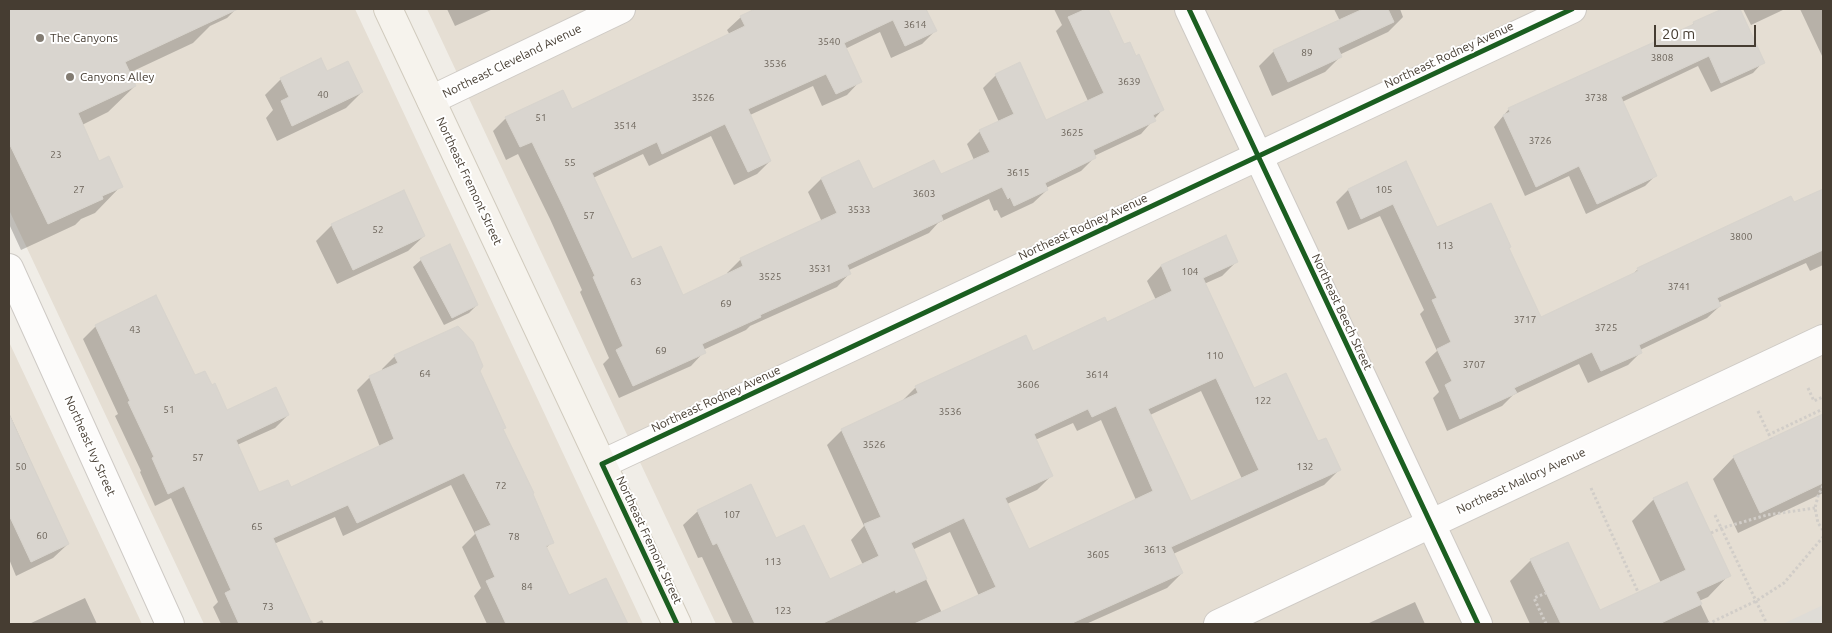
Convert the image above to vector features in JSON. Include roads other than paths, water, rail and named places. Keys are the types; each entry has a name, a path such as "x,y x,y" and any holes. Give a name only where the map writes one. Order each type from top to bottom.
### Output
{"main road":[{"name":"Northeast Fremont Street","path":"388,9 677,624"}],"street":[{"name":"Northeast Cleveland Avenue","path":"431,100 621,9"},
{"name":"Northeast Beech Street","path":"1189,9 1478,624"},
{"name":"Northeast Rodney Avenue","path":"602,464 1572,9"},
{"name":"Northeast Ivy Street","path":"9,268 170,624"},
{"name":"Northeast Mallory Avenue","path":"1218,624 1823,339"}],"place":[{"name":"The Canyons","path":"40,38"},
{"name":"Canyons Alley","path":"70,77"}]}
